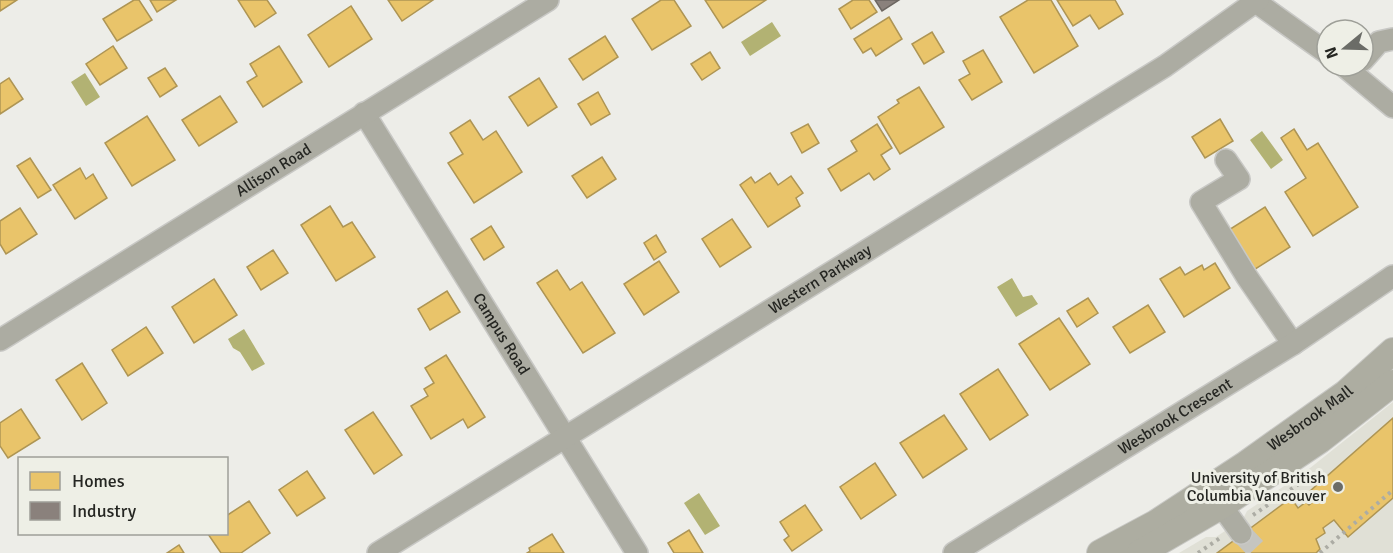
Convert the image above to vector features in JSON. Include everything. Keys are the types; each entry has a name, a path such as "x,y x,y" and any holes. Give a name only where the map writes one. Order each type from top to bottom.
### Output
{"main road":[{"name":"Wesbrook Mall","path":"1140,553 1346,393 1393,351"},
{"name":"Wesbrook Mall","path":"1101,553 1156,523 1215,497 1320,440 1393,383"}],"street":[{"name":"Allison Road","path":"0,340 548,0"},
{"path":"1256,1 1315,44"},
{"name":"Western Parkway","path":"378,553 1165,66 1256,1"},
{"path":"1375,46 1379,42 1393,39"},
{"path":"1365,78 1393,107"},
{"name":"Campus Road","path":"364,113 637,553"},
{"path":"1226,160 1239,179 1201,202 1293,344"},
{"name":"Wesbrook Crescent","path":"954,553 1293,344 1393,276"},
{"path":"1215,497 1241,533"}],"path":[{"path":"1320,553 1393,490"}],"shaded area":[{"path":"772,22 781,36 750,56 741,42"},
{"path":"85,73 100,97 86,106 71,82"},
{"path":"1262,131 1283,160 1271,169 1250,140"},
{"path":"1012,278 1023,297 1032,295 1038,304 1016,317 997,287"},
{"path":"244,329 265,364 252,371 228,339"},
{"name":"University of British Columbia Vancouver","path":"1393,402 1393,553 1179,553 1206,537 1216,537 1243,519 1247,511 1305,472"},
{"path":"699,493 720,526 705,535 684,503"}],"building: Homes":[{"path":"0,0 17,0 0,11"},
{"path":"134,0 139,0 152,20 117,41 103,19"},
{"path":"150,0 176,0 157,12"},
{"path":"238,0 267,0 276,13 255,27"},
{"path":"388,0 433,0 402,21"},
{"path":"661,0 674,0 691,26 652,50 632,19"},
{"path":"705,0 766,0 723,28"},
{"path":"853,0 869,0 877,12 851,29 839,9"},
{"path":"1028,0 1051,0 1078,46 1034,73 1000,17"},
{"path":"1057,0 1115,0 1123,14 1099,29 1090,15 1073,26"},
{"path":"351,6 372,39 329,67 308,35"},
{"path":"889,17 902,39 876,56 871,48 863,53 854,39"},
{"path":"932,32 944,52 924,64 912,44"},
{"path":"605,36 618,57 583,80 569,59"},
{"path":"113,46 127,68 100,85 86,64"},
{"path":"279,46 302,82 263,107 247,82 257,76 250,64"},
{"path":"983,50 1002,82 972,100 959,80 970,74 963,61"},
{"path":"710,52 720,68 702,80 691,64"},
{"path":"165,68 177,86 160,97 148,78"},
{"path":"9,78 23,99 0,114 0,84"},
{"path":"539,78 557,107 528,126 509,97"},
{"path":"919,87 944,127 900,154 878,117 899,103 897,100"},
{"path":"598,92 610,114 591,125 578,104"},
{"path":"220,96 237,122 199,146 182,120"},
{"path":"147,116 175,160 132,186 105,143"},
{"path":"1220,119 1233,141 1205,158 1192,137"},
{"path":"470,120 483,140 496,131 522,172 474,203 448,163 463,154 450,133"},
{"path":"808,124 819,143 802,153 791,133"},
{"path":"877,124 892,148 881,155 890,169 874,180 869,173 841,191 828,169 857,151 851,141"},
{"path":"1294,129 1307,150 1318,143 1358,207 1313,236 1285,192 1306,178 1281,138"},
{"path":"602,157 616,179 587,198 572,176"},
{"path":"30,158 51,190 38,198 17,166"},
{"path":"80,168 86,179 93,174 107,198 75,219 53,185"},
{"path":"770,173 778,185 791,176 803,193 796,198 800,206 768,227 740,185 751,177 755,183"},
{"path":"330,206 343,227 352,222 375,257 336,281 301,225"},
{"path":"1265,207 1290,247 1249,273 1224,233"},
{"path":"20,208 37,234 6,254 0,244 0,221"},
{"path":"732,219 751,247 720,267 702,239"},
{"path":"491,226 504,247 484,260 471,239"},
{"path":"656,235 666,252 654,260 644,243"},
{"path":"273,250 288,273 261,290 247,267"},
{"path":"659,261 679,292 644,315 624,284"},
{"path":"1215,263 1230,288 1184,317 1160,279 1180,267 1185,275 1202,265 1204,270"},
{"path":"557,270 570,290 582,282 615,333 583,353 537,283"},
{"path":"214,279 237,315 194,343 172,307"},
{"path":"447,291 460,312 430,330 418,309"},
{"path":"1088,298 1098,313 1077,327 1067,311"},
{"path":"1148,305 1165,332 1130,353 1113,327"},
{"path":"1059,318 1090,364 1050,390 1019,344"},
{"path":"146,327 163,353 128,376 112,350"},
{"path":"446,355 485,417 468,428 463,419 431,439 411,406 428,396 424,389 434,383 425,368"},
{"path":"82,363 107,403 82,420 56,380"},
{"path":"998,369 1028,415 990,440 960,394"},
{"path":"21,409 40,438 8,458 0,446 0,423"},
{"path":"373,412 402,455 374,474 345,430"},
{"path":"944,415 967,449 923,478 900,443"},
{"path":"1393,418 1393,498 1348,537 1334,520 1323,528 1325,533 1316,539 1320,549 1316,553 1217,553 1291,498 1298,508 1306,502 1309,505 1314,501 1309,492"},
{"path":"875,463 896,495 861,519 840,487"},
{"path":"307,471 325,498 297,516 279,490"},
{"path":"249,501 270,533 241,553 221,553 209,535 228,535 228,515"},
{"path":"805,505 822,530 792,551 784,540 789,536 780,522"},
{"path":"689,530 703,553 674,553 668,543"},
{"path":"552,534 564,553 527,553 530,551 529,548"},
{"path":"179,545 184,553 167,553"}],"building: Industry":[{"path":"875,0 899,0 882,11"}],"tunnel":[{"path":"1241,533 1260,553"}],"place":[{"name":"University of British Columbia Vancouver","path":"1338,487"}]}
